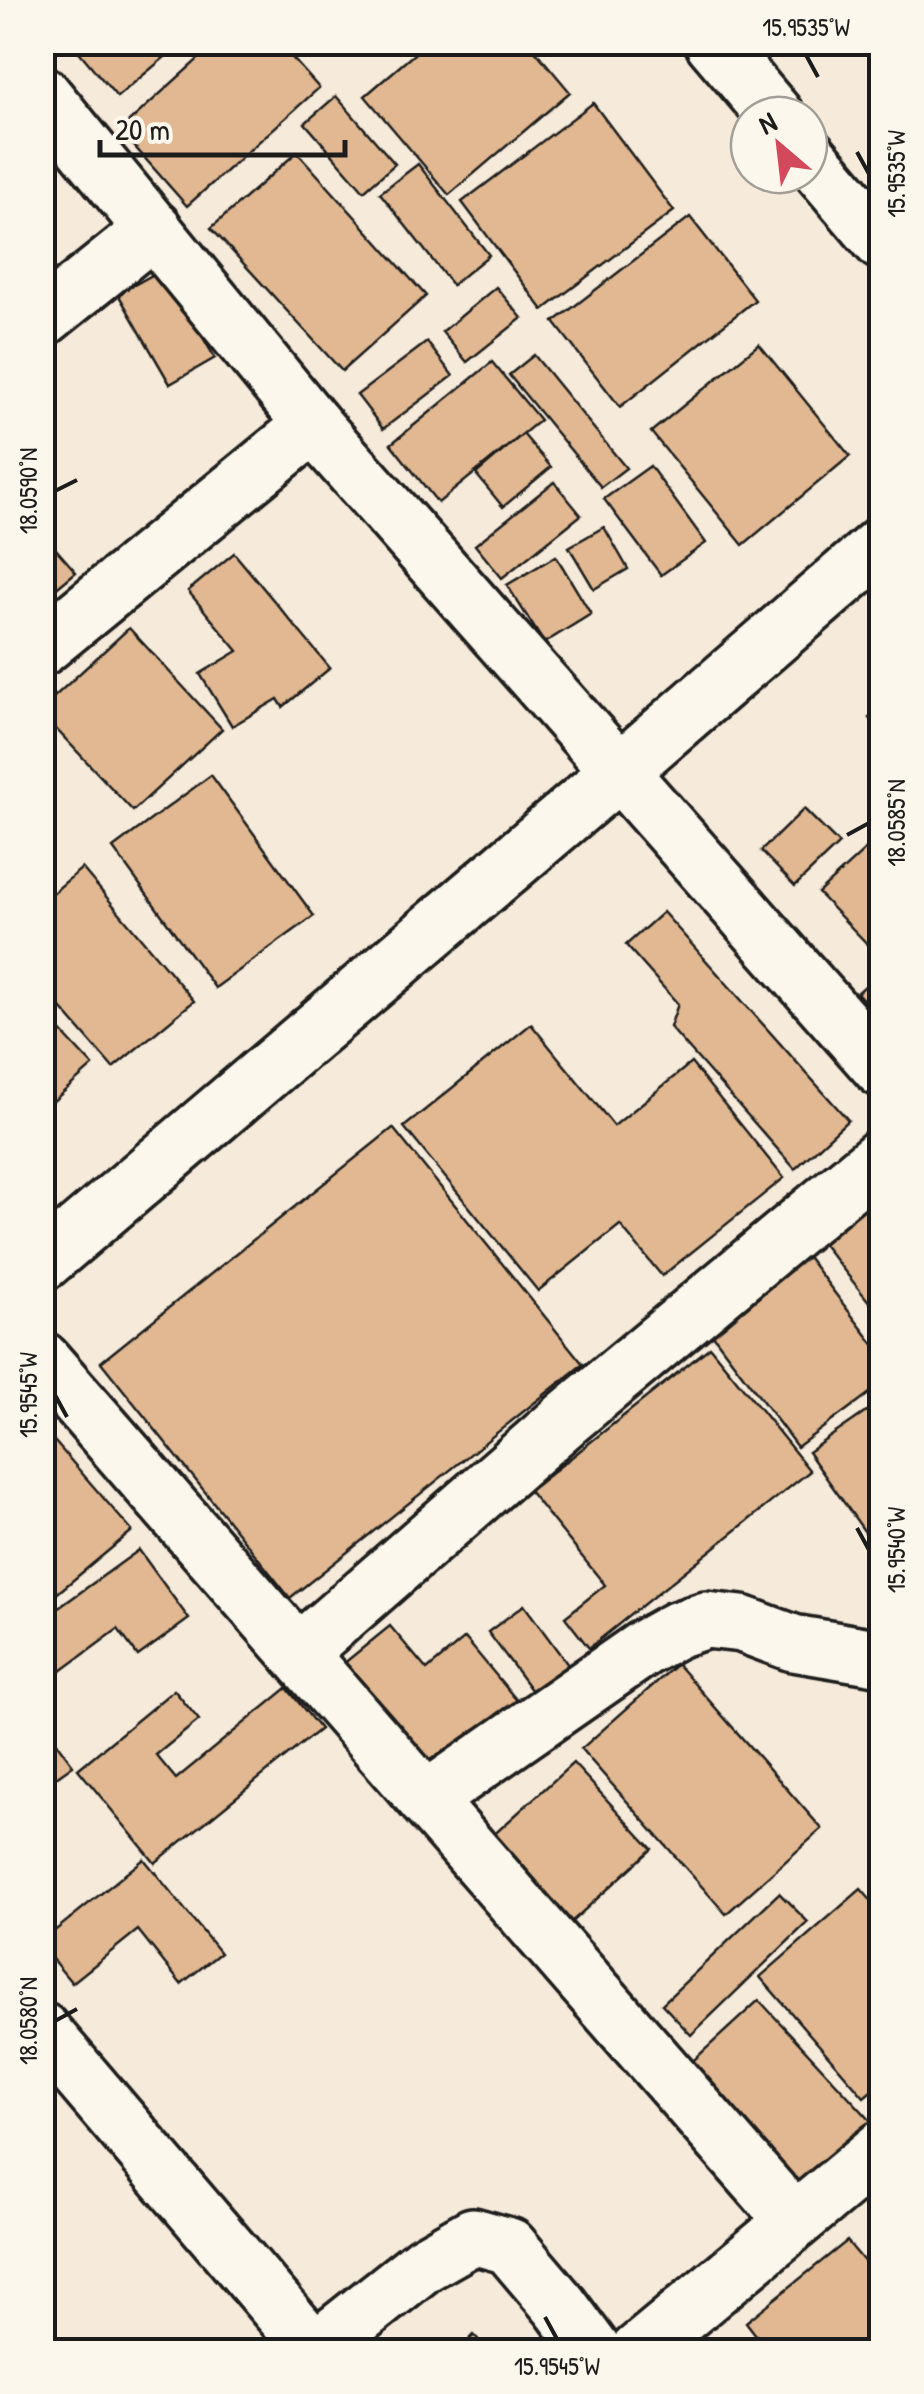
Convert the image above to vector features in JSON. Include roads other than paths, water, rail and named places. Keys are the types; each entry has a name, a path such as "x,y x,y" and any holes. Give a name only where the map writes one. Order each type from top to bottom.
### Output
{"street":[{"path":"714,42 758,95"},
{"path":"42,94 313,424 882,1069"},
{"path":"829,180 882,242"},
{"path":"42,319 154,230"},
{"path":"42,647 313,424"},
{"path":"42,1262 882,544"},
{"path":"298,1653 566,1419 882,1156"},
{"path":"42,1360 794,2221"},
{"path":"426,1799 644,1648 676,1630 706,1620 742,1624 792,1642 882,1658"},
{"path":"42,2031 313,2351 424,2264 473,2236 509,2246 594,2352"},
{"path":"638,2352 882,2149"}]}
